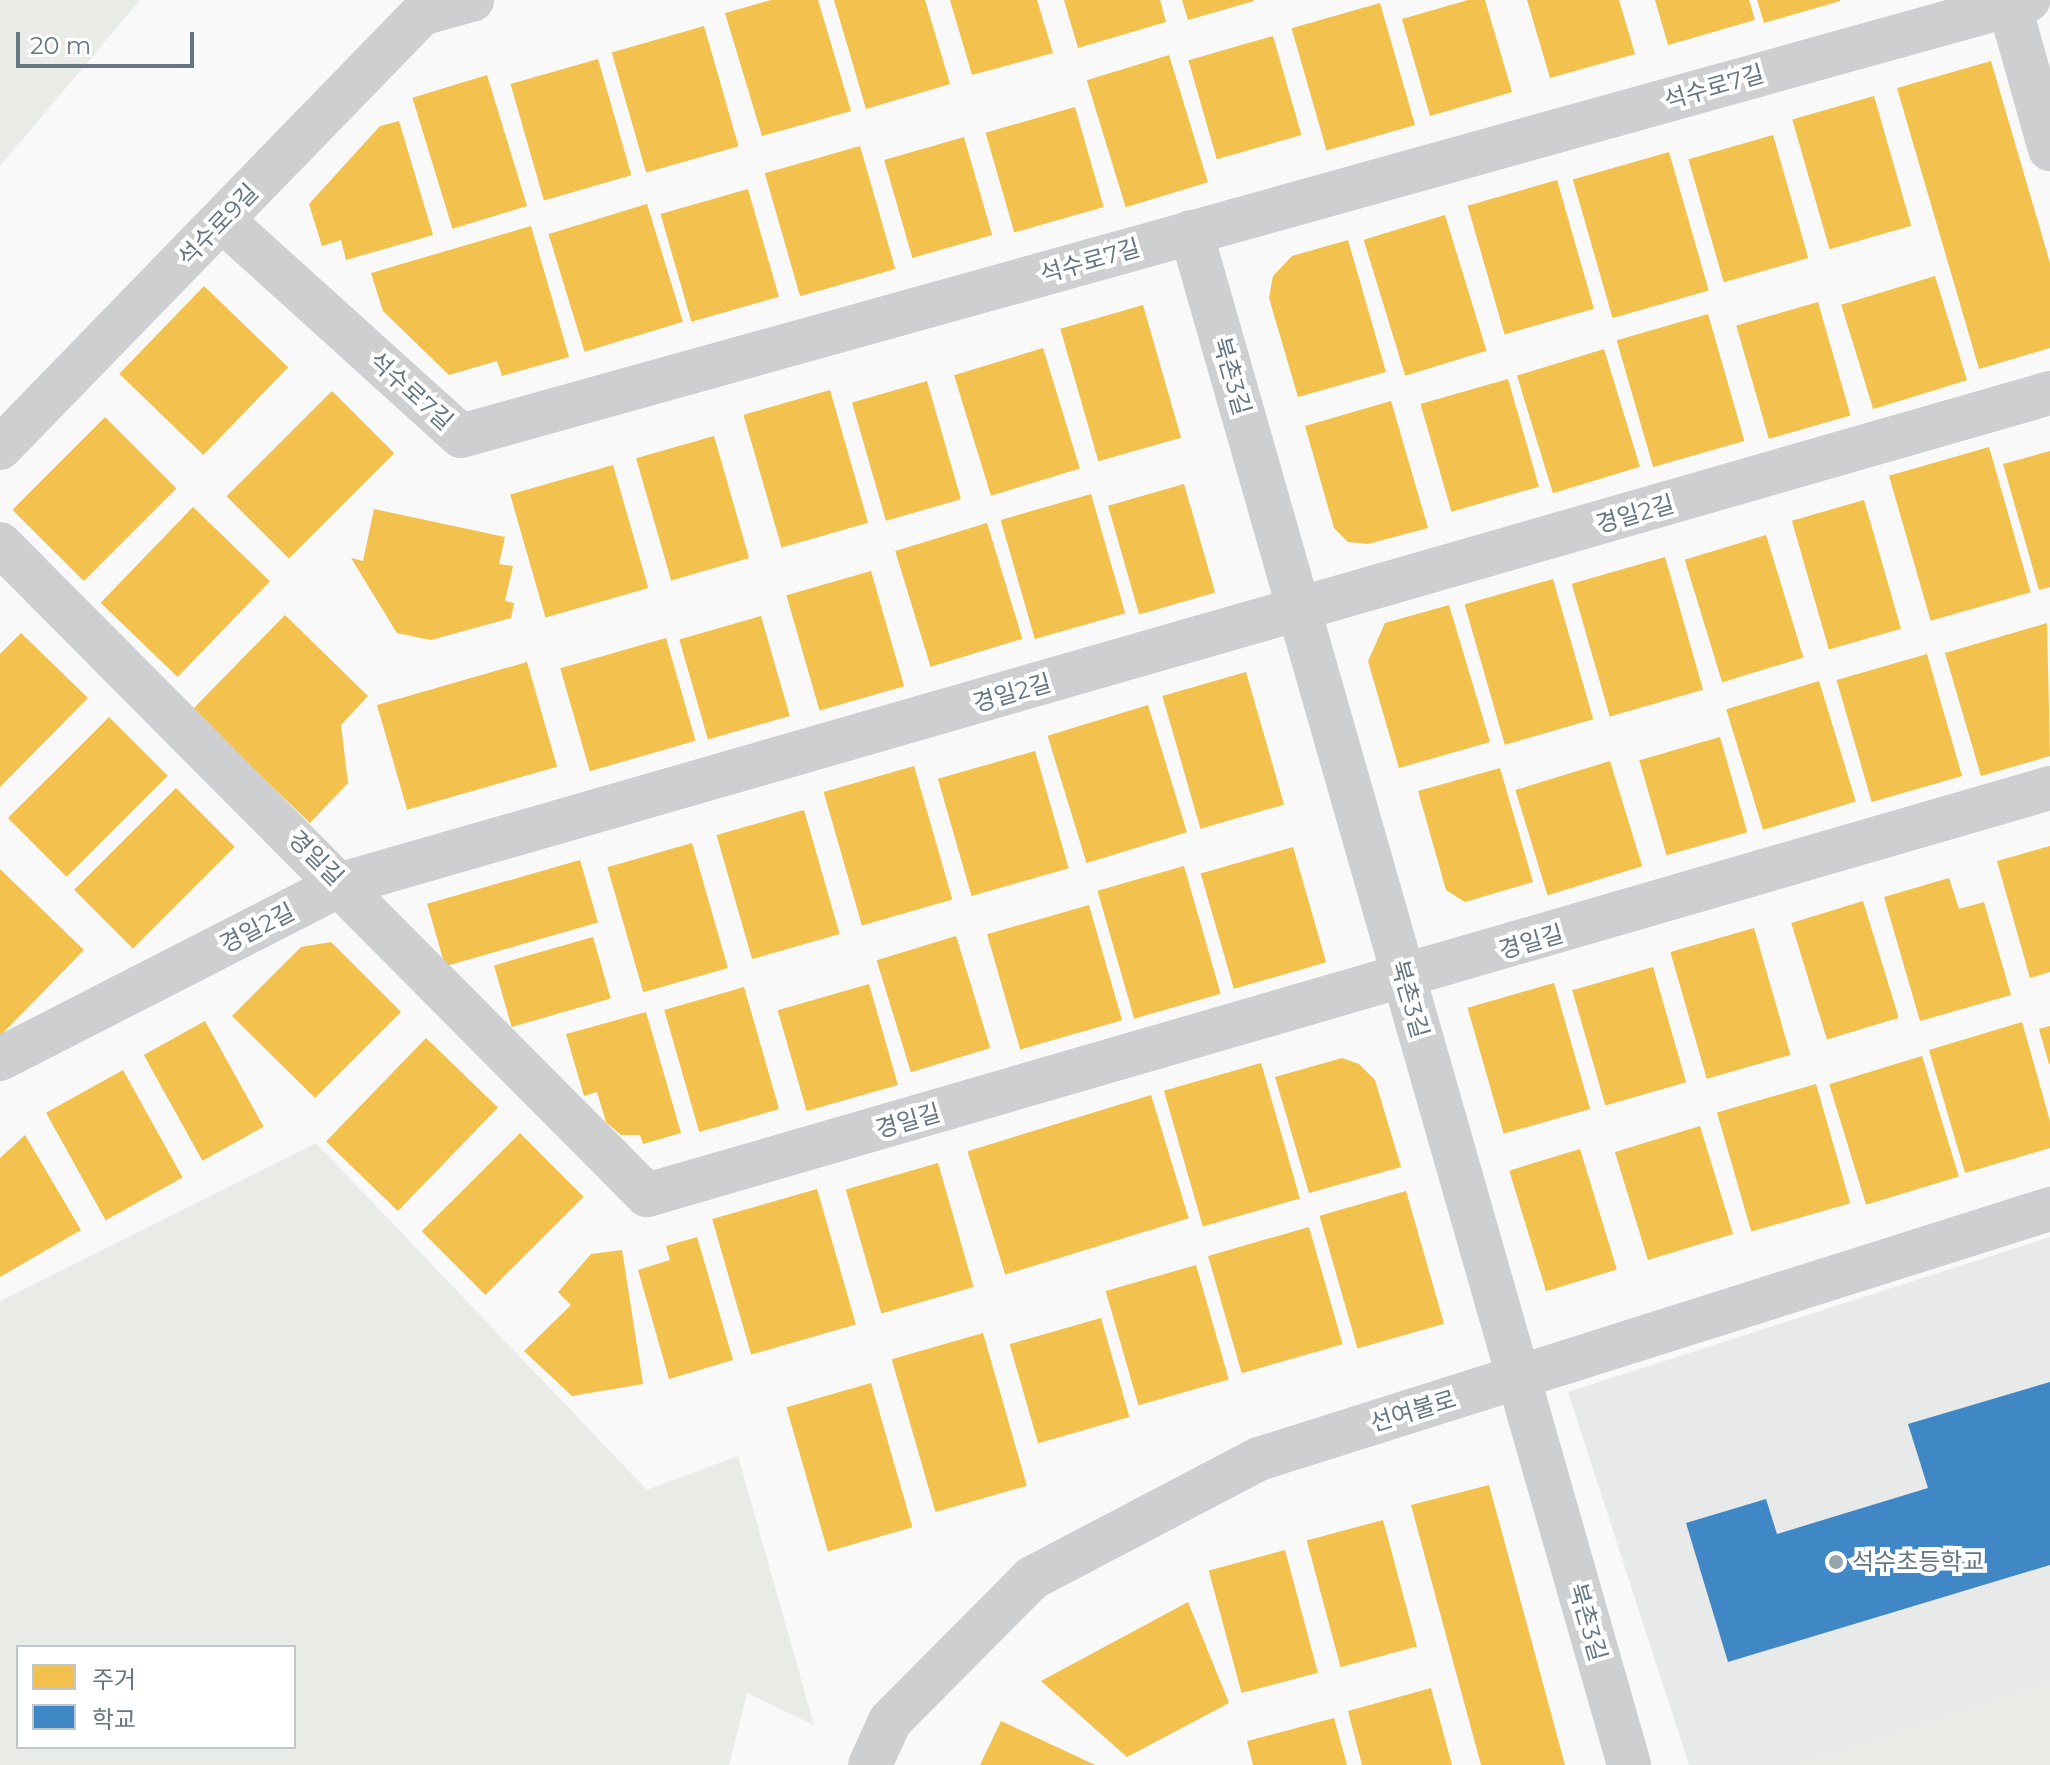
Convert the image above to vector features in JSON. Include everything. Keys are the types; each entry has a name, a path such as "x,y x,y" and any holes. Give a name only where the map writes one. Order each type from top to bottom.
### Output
{"street":[{"path":"430,6 472,0"},
{"path":"2016,2 2050,149"},
{"name":"석수로7길","path":"222,220 461,436 2016,2"},
{"name":"석수로9길","path":"0,448 430,6"},
{"name":"북촌3길","path":"1191,232 1629,1765"},
{"name":"경일2길","path":"0,1059 342,884 1300,612 2050,393"},
{"name":"경일길","path":"0,544 342,884 647,1195 1404,979 2050,788"},
{"name":"선여불로","path":"870,1765 890,1721 1032,1578 1259,1459 2050,1209"}],"shaded area":[{"path":"0,0 140,0 0,166"},
{"path":"316,1143 647,1490 738,1456 814,1725 747,1693 729,1765 0,1765 0,1301"},
{"name":"석수초등학교","path":"2050,1237 2050,1765 1689,1765 1568,1392"},
{"path":"2050,1683 2050,1765 1795,1765"}],"building: 주거":[{"path":"771,0 818,0 851,111 762,136 725,13"},
{"path":"834,0 925,0 950,84 866,109"},
{"path":"950,0 1037,0 1053,53 972,75"},
{"path":"1064,0 1160,0 1166,22 1078,48"},
{"path":"1182,0 1254,0 1254,1 1188,20"},
{"path":"1468,0 1485,0 1512,92 1430,116 1402,19"},
{"path":"1527,0 1619,0 1635,54 1550,78"},
{"path":"1655,0 1749,0 1755,20 1668,45"},
{"path":"1757,0 1840,0 1840,1 1764,23"},
{"path":"1380,3 1415,125 1327,150 1292,28"},
{"path":"704,26 738,146 646,173 612,52"},
{"path":"1273,36 1301,135 1217,159 1188,60"},
{"path":"1169,55 1208,182 1126,207 1087,80"},
{"path":"598,59 631,175 544,200 511,84"},
{"path":"1991,61 2050,263 2050,348 1979,369 1897,88"},
{"path":"487,75 527,206 452,229 412,98"},
{"path":"1874,96 1911,226 1830,249 1792,119"},
{"path":"1075,107 1104,207 1014,233 986,133"},
{"path":"399,121 433,235 346,260 341,240 322,246 309,204 380,126"},
{"path":"1773,135 1808,258 1724,282 1688,159"},
{"path":"964,137 992,235 912,258 884,160"},
{"path":"860,146 895,269 800,296 765,173"},
{"path":"1669,152 1709,290 1613,318 1573,180"},
{"path":"1557,180 1594,309 1505,334 1468,206"},
{"path":"748,189 779,297 691,322 661,214"},
{"path":"647,204 683,322 584,352 549,234"},
{"path":"1445,215 1487,351 1405,376 1364,240"},
{"path":"531,226 569,357 502,376 497,361 449,375 383,311 371,273"},
{"path":"1348,240 1386,372 1298,397 1269,298 1273,276 1292,256"},
{"path":"1935,276 1967,380 1873,409 1841,305"},
{"path":"204,286 288,367 203,455 119,374"},
{"path":"1818,302 1851,415 1769,439 1736,325"},
{"path":"1143,305 1181,438 1098,461 1060,329"},
{"path":"1708,314 1744,441 1653,467 1617,340"},
{"path":"1043,348 1080,468 991,496 954,375"},
{"path":"1604,349 1640,467 1553,493 1517,376"},
{"path":"1508,379 1539,487 1451,512 1421,404"},
{"path":"927,381 961,499 886,521 852,402"},
{"path":"830,390 868,523 782,547 743,415"},
{"path":"332,391 394,453 289,559 227,496"},
{"path":"1391,401 1428,528 1368,544 1348,542 1334,528 1305,426"},
{"path":"105,417 176,488 84,581 12,510"},
{"path":"714,436 749,558 671,580 636,458"},
{"path":"1989,447 2031,592 1931,621 1889,476"},
{"path":"2050,451 2050,587 2039,590 2003,464"},
{"path":"613,465 648,588 545,618 510,494"},
{"path":"1184,484 1215,593 1139,614 1108,506"},
{"path":"1091,494 1125,613 1035,639 1001,520"},
{"path":"1864,500 1901,629 1829,649 1792,521"},
{"path":"193,507 270,581 178,677 101,603"},
{"path":"374,509 505,537 499,564 513,566 505,601 514,603 511,618 431,640 397,633 351,558 363,561"},
{"path":"987,523 1022,639 931,667 895,551"},
{"path":"1766,535 1803,657 1722,682 1685,560"},
{"path":"1665,557 1703,690 1610,716 1572,584"},
{"path":"871,571 904,686 819,711 786,595"},
{"path":"1553,579 1593,719 1505,745 1465,604"},
{"path":"1449,605 1490,742 1399,768 1368,661 1385,623"},
{"path":"285,615 368,696 341,725 348,783 310,823 192,710"},
{"path":"761,616 790,716 708,739 679,639"},
{"path":"2047,623 2050,756 1981,776 1945,653"},
{"path":"21,633 88,698 0,787 0,654"},
{"path":"666,638 695,741 590,771 560,668"},
{"path":"1927,654 1962,776 1872,802 1837,680"},
{"path":"527,662 557,767 407,810 377,705"},
{"path":"1246,672 1284,805 1200,829 1162,696"},
{"path":"1819,681 1856,801 1763,830 1726,709"},
{"path":"1148,705 1187,832 1086,863 1048,736"},
{"path":"109,717 168,776 67,877 8,818"},
{"path":"1720,737 1747,832 1667,855 1639,760"},
{"path":"1035,751 1069,868 972,896 938,779"},
{"path":"1610,761 1642,866 1547,895 1515,790"},
{"path":"914,766 952,900 862,926 824,792"},
{"path":"1500,768 1533,882 1465,902 1446,890 1418,791"},
{"path":"176,788 235,847 133,949 74,890"},
{"path":"804,810 840,934 752,959 717,835"},
{"path":"692,843 728,968 643,992 607,867"},
{"path":"2050,846 2050,972 2030,978 1997,861"},
{"path":"1293,847 1326,962 1234,989 1201,873"},
{"path":"580,860 598,922 445,966 427,904"},
{"path":"1184,866 1221,994 1134,1019 1097,891"},
{"path":"0,869 84,950 0,1036"},
{"path":"1949,878 1959,909 1984,902 2011,995 1920,1021 1884,897"},
{"path":"1863,901 1899,1018 1827,1040 1791,923"},
{"path":"1089,905 1122,1020 1020,1050 987,934"},
{"path":"1754,928 1790,1055 1707,1079 1670,952"},
{"path":"956,936 990,1048 911,1072 877,960"},
{"path":"593,937 611,999 512,1027 494,965"},
{"path":"331,942 401,1012 315,1098 232,1016 301,947"},
{"path":"1653,967 1686,1082 1605,1106 1572,990"},
{"path":"1554,983 1590,1109 1504,1134 1467,1008"},
{"path":"869,984 898,1085 807,1111 778,1010"},
{"path":"744,987 779,1109 699,1132 664,1010"},
{"path":"646,1012 681,1133 643,1144 640,1135 621,1135 606,1122 597,1092 584,1096 566,1034"},
{"path":"205,1021 264,1127 202,1161 144,1055"},
{"path":"2022,1022 2050,1121 2050,1148 1965,1173 1929,1050"},
{"path":"2050,1026 2050,1064 2049,1064 2039,1029"},
{"path":"426,1038 498,1107 398,1211 326,1142"},
{"path":"1922,1056 1959,1176 1866,1205 1829,1084"},
{"path":"1342,1058 1359,1064 1375,1080 1401,1167 1309,1193 1275,1077"},
{"path":"1261,1063 1300,1199 1203,1226 1164,1091"},
{"path":"123,1070 183,1178 106,1220 46,1113"},
{"path":"1816,1084 1850,1203 1751,1232 1717,1112"},
{"path":"1151,1095 1189,1218 1005,1274 967,1151"},
{"path":"1700,1126 1733,1234 1648,1260 1615,1152"},
{"path":"520,1133 584,1197 485,1295 422,1231"},
{"path":"25,1135 81,1230 0,1277 0,1158"},
{"path":"1580,1149 1617,1269 1546,1291 1509,1171"},
{"path":"938,1163 974,1287 881,1313 846,1189"},
{"path":"817,1189 856,1325 751,1355 712,1219"},
{"path":"1406,1191 1444,1324 1358,1348 1319,1216"},
{"path":"1309,1227 1343,1344 1242,1373 1208,1256"},
{"path":"697,1237 733,1360 669,1379 638,1270 670,1260 666,1246"},
{"path":"622,1250 643,1384 572,1396 524,1351 571,1305 558,1292 591,1254"},
{"path":"1196,1265 1229,1379 1138,1405 1106,1291"},
{"path":"1101,1318 1129,1417 1038,1443 1010,1344"},
{"path":"983,1333 1027,1486 936,1512 892,1359"},
{"path":"871,1383 912,1527 828,1551 786,1407"},
{"path":"1489,1485 1565,1765 1481,1765 1411,1505"},
{"path":"1383,1520 1417,1647 1341,1667 1307,1540"},
{"path":"1285,1550 1318,1673 1242,1693 1209,1570"},
{"path":"1188,1602 1229,1703 1127,1757 1041,1681"},
{"path":"1431,1688 1452,1765 1362,1765 1348,1711"},
{"path":"1334,1718 1347,1765 1253,1765 1247,1741"},
{"path":"1001,1721 1095,1765 980,1765"}],"building: 학교":[{"path":"2050,1382 2050,1565 1728,1662 1686,1523 1766,1499 1777,1534 1928,1488 1908,1424"}],"place":[{"name":"석수초등학교","path":"1836,1562"}]}
